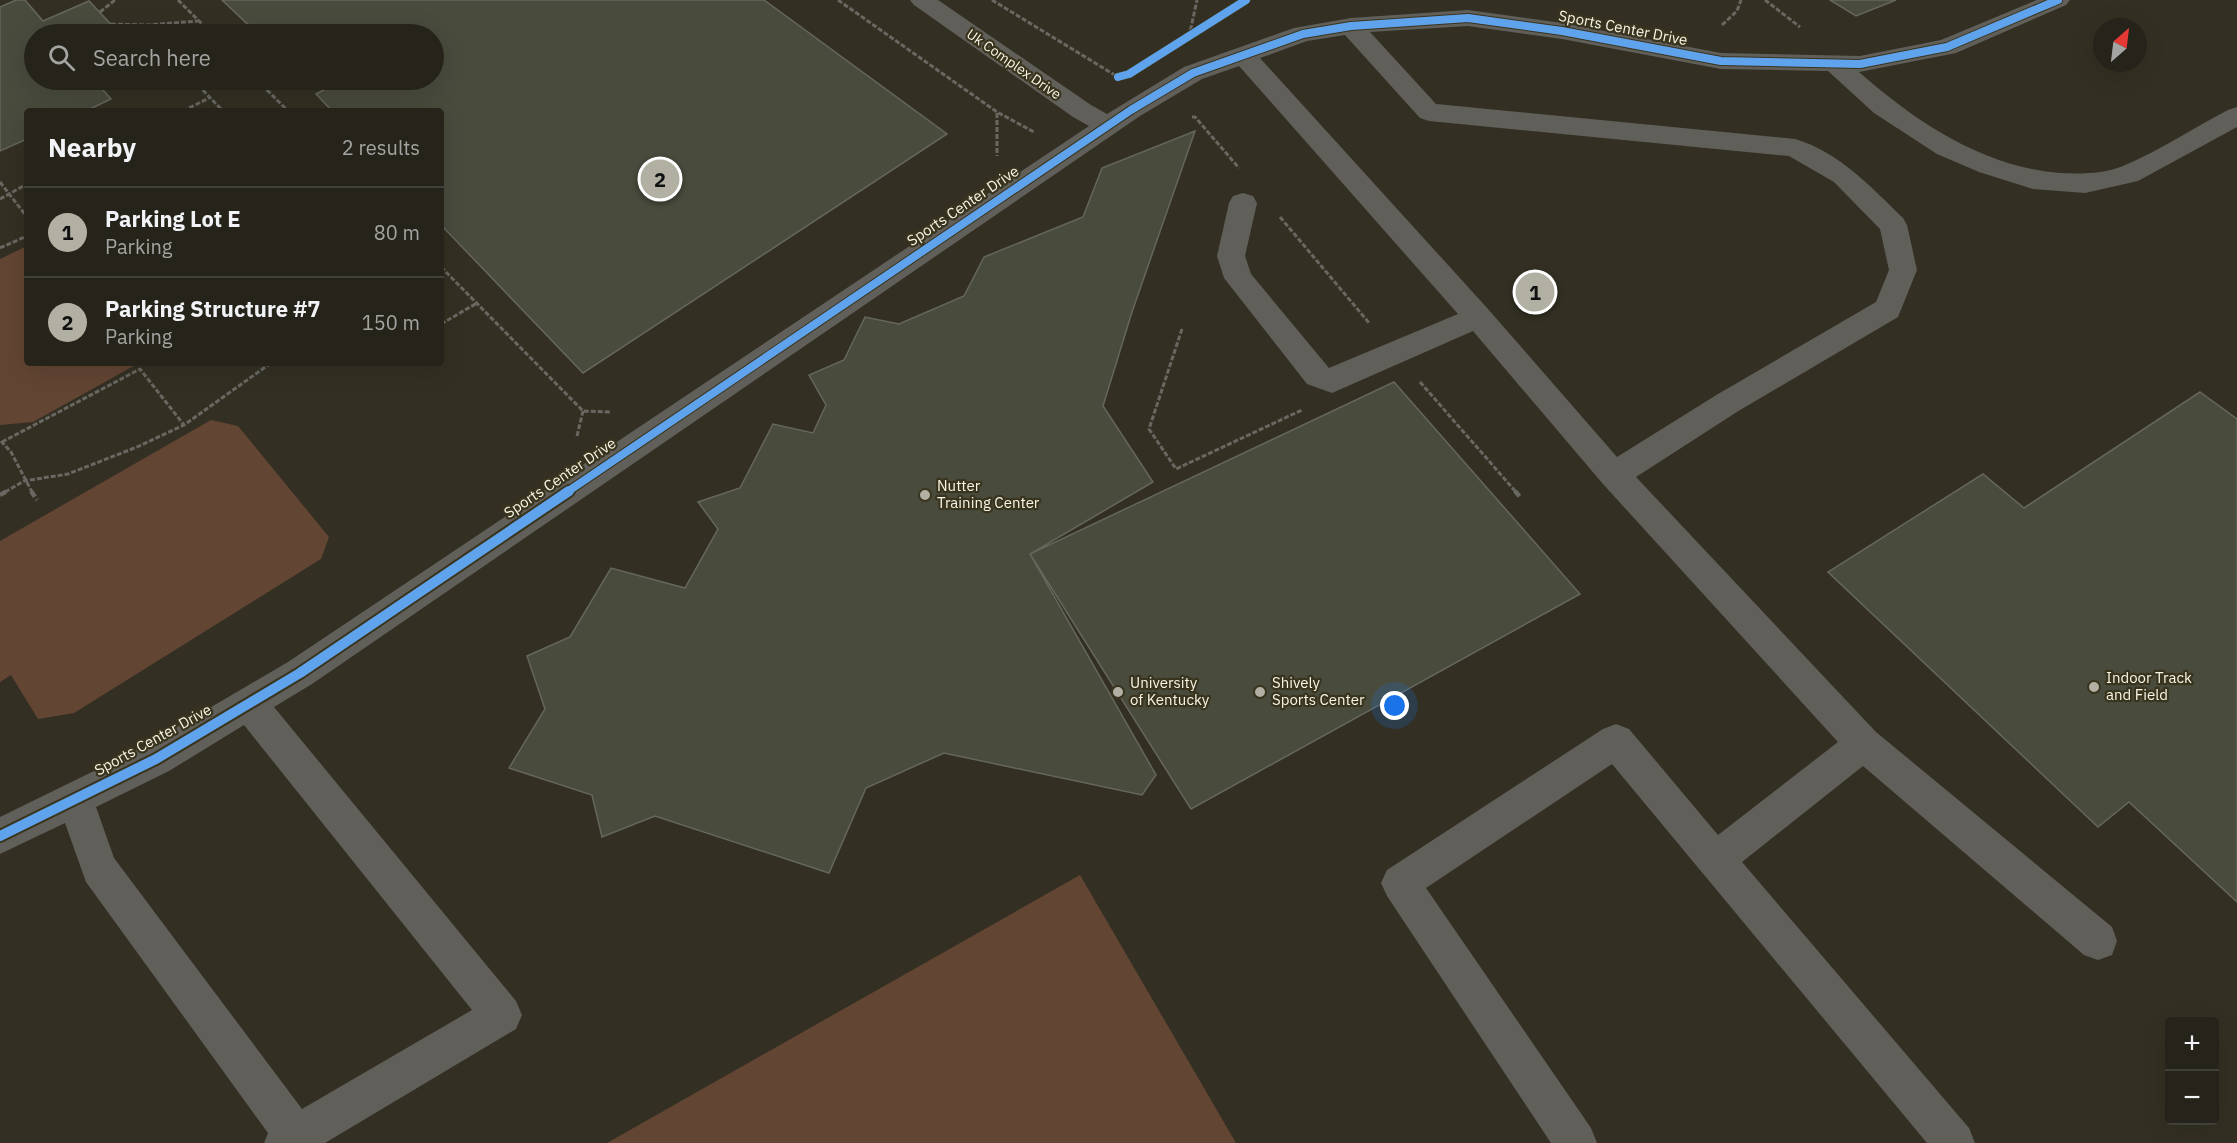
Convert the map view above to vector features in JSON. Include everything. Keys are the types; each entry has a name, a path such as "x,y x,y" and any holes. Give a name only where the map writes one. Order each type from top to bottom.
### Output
{"street":[{"name":"Uk Complex Drive","path":"921,0 1082,111 1108,125"},
{"name":"Sports Center Drive","path":"0,836 156,759 300,673 1108,125 1193,73 1303,34 1401,21 1468,18 1562,31 1721,61 1860,64 1947,47 2058,0"},
{"path":"1351,27 1429,112 1795,148 1843,175 1893,225 1903,270 1888,309 1729,402 1614,475"},
{"path":"1243,55 1478,317 1614,475 1863,744 2098,941"},
{"path":"1835,64 1883,107 1946,148 1988,166 2033,180 2085,184 2129,174 2237,116"},
{"path":"1242,203 1232,256 1238,278 1318,376 1332,381 1478,317"},
{"path":"75,799 99,869 290,1140 502,1015 249,704"},
{"path":"1576,1143 1400,883 1616,741 1954,1143"},
{"path":"1717,859 1863,744"}],"path":[{"path":"100,12 115,0"},
{"path":"178,0 201,24"},
{"path":"838,0 997,112 1039,136"},
{"path":"992,0 1118,77 1129,74"},
{"path":"1189,38 1197,0"},
{"path":"1715,29 1730,20 1741,0"},
{"path":"1765,0 1809,33"},
{"path":"160,24 198,21"},
{"path":"1179,44 1198,31"},
{"path":"201,90 220,108"},
{"path":"267,90 285,108"},
{"path":"190,108 209,99"},
{"path":"997,112 997,164"},
{"path":"1196,117 1242,172"},
{"path":"0,182 24,213"},
{"path":"0,199 24,185"},
{"path":"1272,208 1520,497"},
{"path":"0,249 24,237"},
{"path":"444,270 583,411"},
{"path":"444,322 477,303"},
{"path":"1182,329 1149,429 1176,470 1312,405"},
{"path":"0,495 24,481 68,474 137,447 184,424 267,366"},
{"path":"37,500 24,481 11,452 1,442 140,369 184,424"}],"shaded area":[{"path":"24,247 24,366 134,366 33,422 0,425 0,259"},
{"path":"211,420 238,426 329,537 321,559 74,713 38,719 11,675 0,682 0,541"},
{"path":"1080,875 1236,1143 607,1143"}],"building":[{"path":"16,0 25,0 43,21 89,1 111,24 24,24 24,90 103,90 111,99 92,108 24,108 24,140 0,151 0,7"},
{"path":"222,0 764,0 947,134 583,373 444,228 444,108 329,108 316,94 323,90 444,90 444,24 247,24"},
{"path":"1830,0 1896,0 1856,16"},
{"name":"Nutter Training Center","path":"1195,131 1132,312 1103,406 1153,482 1030,554 1156,775 1142,795 944,753 866,788 829,873 655,816 602,837 592,795 509,768 545,709 527,656 570,637 611,568 685,588 718,529 698,502 740,488 773,424 813,433 826,405 809,375 844,360 865,317 899,324 964,296 984,257 1083,217 1102,168"},
{"name":"Shively Sports Center","path":"1394,382 1580,594 1191,809 1030,554"},
{"name":"Indoor Track and Field","path":"2200,392 2237,419 2237,902 2129,802 2098,827 1828,572 1983,474 2024,508"}],"cycle path":[{"path":"1118,77 1129,74 1246,0"},
{"path":"0,836 156,759 300,673 1131,110 1193,73 1303,34 1401,21 1468,18 1562,31 1721,61 1860,64 1947,47 2058,0"}],"place":[{"name":"Parking Structure #7","path":"660,179"},
{"name":"Parking Lot E","path":"1535,292"},
{"name":"Nutter Training Center","path":"925,495"},
{"name":"Indoor Track and Field","path":"2094,687"},
{"name":"University of Kentucky","path":"1118,692"},
{"name":"Shively Sports Center","path":"1260,692"}]}
